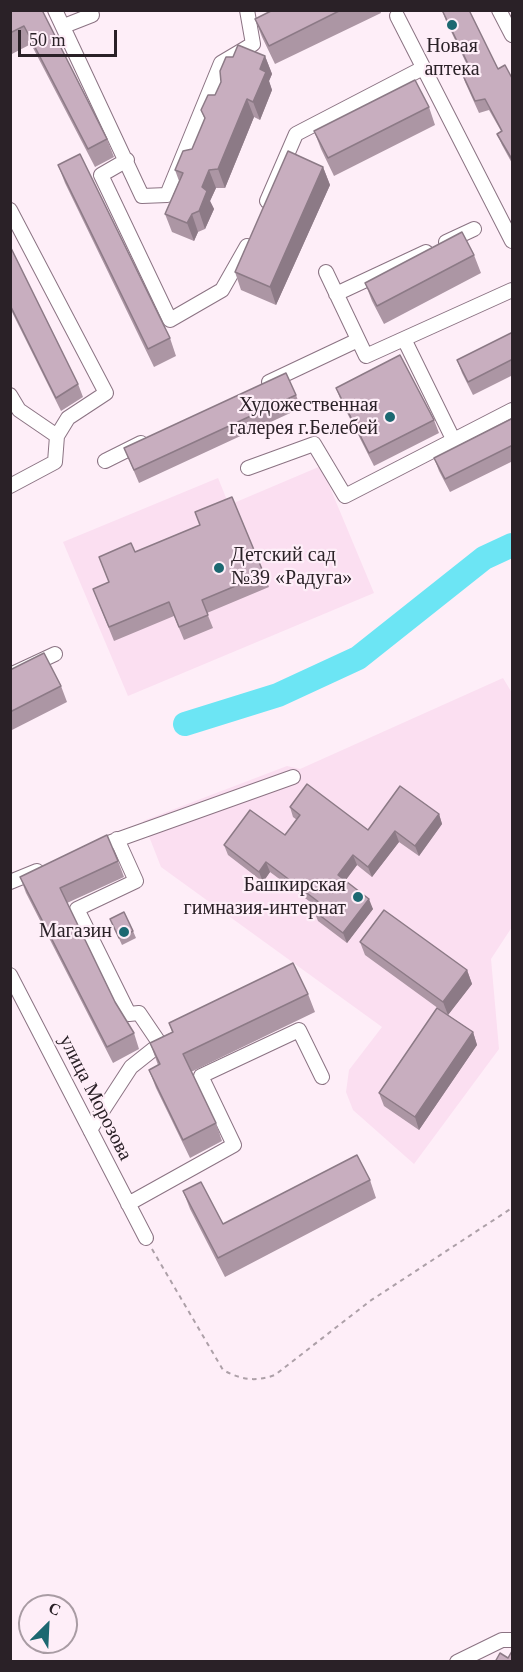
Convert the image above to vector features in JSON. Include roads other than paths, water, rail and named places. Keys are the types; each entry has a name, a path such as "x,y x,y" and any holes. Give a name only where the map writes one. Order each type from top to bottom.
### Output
{"street":[{"path":"56,10 142,196 167,195 222,63 253,44 247,10"},
{"path":"499,10 513,34"},
{"path":"64,26 94,12"},
{"path":"400,12 423,68 513,241"},
{"path":"260,216 296,134 423,68"},
{"path":"127,160 101,175 170,320 222,290 251,237"},
{"path":"10,210 106,393 68,418 57,436 55,462 10,486"},
{"path":"336,294 474,229"},
{"path":"326,272 366,356 513,290"},
{"path":"404,339 454,441"},
{"path":"252,390 358,340"},
{"path":"12,402 19,410 57,436"},
{"path":"248,468 314,444 345,496 513,410"},
{"path":"105,461 158,435"},
{"path":"10,675 56,654"},
{"path":"99,846 293,777"},
{"path":"90,1130 131,1067 160,1044 139,1013 129,1014 77,909 136,881 117,839"},
{"path":"10,882 55,864"},
{"name":"улица Морозова","path":"10,975 146,1238"},
{"path":"128,1204 234,1145 201,1076 299,1030 322,1077"},
{"path":"458,1662 502,1640 513,1640"}],"waterway":[{"path":"185,724 278,695 358,658 484,558 512,545"}],"place":[{"name":"Новая аптека","path":"452,25"},
{"name":"Художественная галерея г.Белебей","path":"390,417"},
{"name":"Детский сад №39 «Радуга»","path":"219,568"},
{"name":"Башкирская гимназия-интернат","path":"358,897"},
{"name":"Магазин","path":"124,932"}]}
